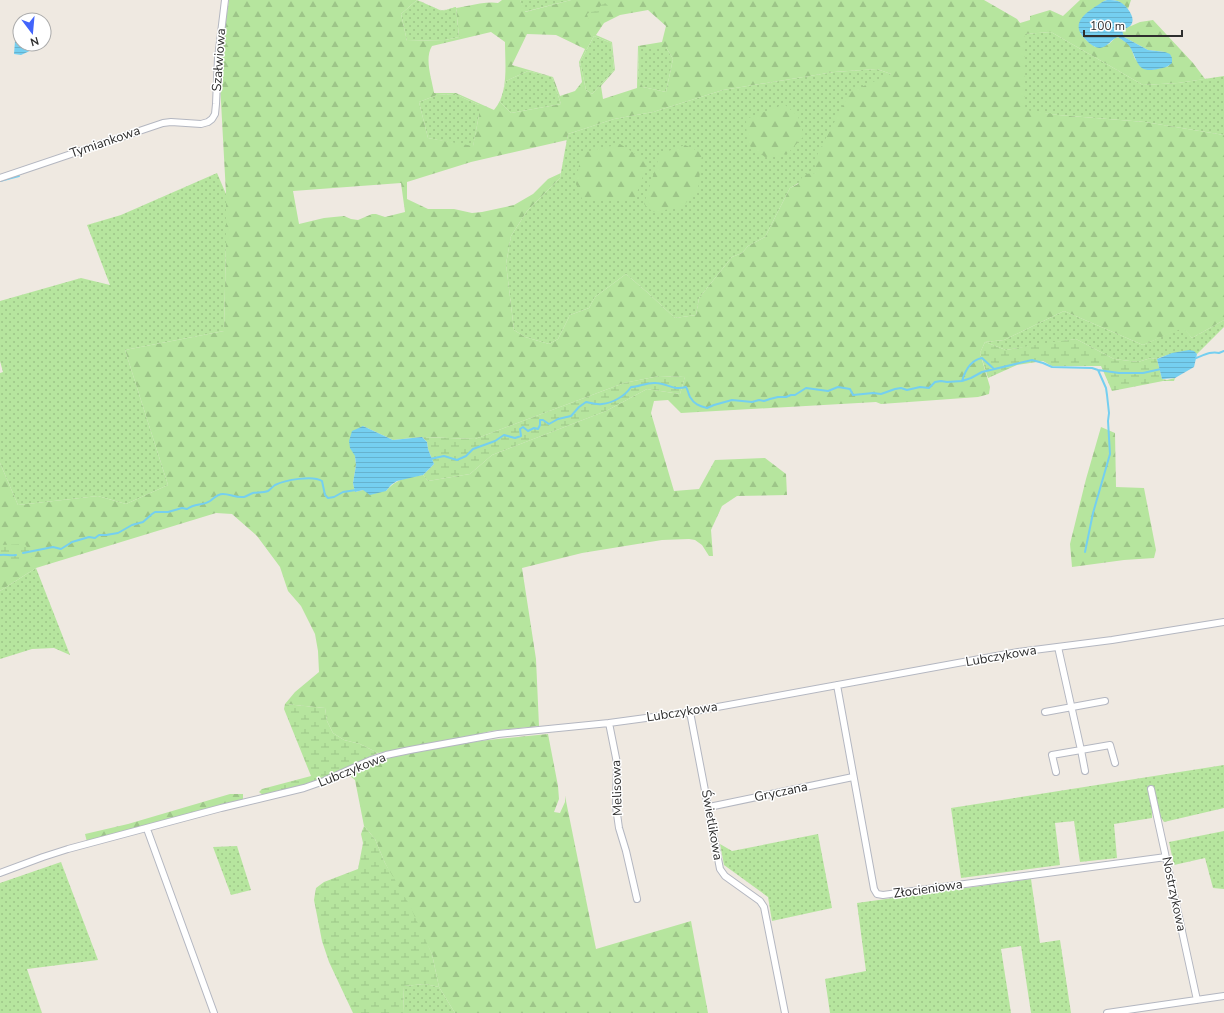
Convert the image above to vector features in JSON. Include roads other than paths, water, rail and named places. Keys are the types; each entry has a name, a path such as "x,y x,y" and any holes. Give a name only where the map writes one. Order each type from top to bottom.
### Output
{"street":[{"name":"Szałwiowa","path":"212,120 216,109 218,58 225,0"},
{"name":"Tymiankowa","path":"0,178 163,123 201,124 212,120"},
{"name":"Lubczykowa","path":"0,874 43,857 221,808 304,788 386,755 498,734 609,723 690,712 1018,652 1112,640 1224,622"},
{"path":"1058,647 1085,771"},
{"name":"Złocieniowa","path":"836,685 874,890 877,894 883,895 1166,857"},
{"path":"1045,712 1105,701"},
{"name":"Świetlikowa","path":"690,712 720,869 725,876 760,901 764,907 785,1013"},
{"name":"Melisowa","path":"609,723 617,763 616,807 618,828 626,851 637,899"},
{"path":"1056,772 1052,755 1110,745 1115,763"},
{"name":"Gryczana","path":"709,807 853,777"},
{"name":"Nostrzykowa","path":"1151,788 1196,1000"},
{"path":"147,829 214,1013"},
{"path":"1107,1013 1224,996"}],"water":[{"path":"1107,0 1115,0 1120,2 1131,14 1133,20 1131,24 1122,30 1124,37 1148,50 1170,54 1172,63 1162,68 1146,70 1139,65 1129,46 1118,37 1100,48 1093,46 1086,40 1081,34 1079,22 1092,9"},
{"path":"14,52 28,52 21,55 14,54"},
{"path":"1189,350 1194,351 1197,354 1194,367 1175,378 1162,379 1157,359 1172,353"},
{"path":"363,426 393,440 422,437 427,442 434,464 423,475 397,481 386,491 370,495 363,490 355,492 353,483 356,465 355,456 350,448 349,441 352,431"}],"waterway":[{"path":"0,181 19,176"},
{"path":"1196,358 1210,353 1219,353 1224,351"},
{"path":"962,381 969,366 978,359 982,358 994,369"},
{"path":"430,459 444,456 457,460 466,456 473,449 495,441 504,435 515,438 521,436 520,429 523,427 528,431 534,428 538,429 540,420 543,420 549,424 558,419 571,416 586,402 598,404 614,401 622,396 631,387 649,383 660,383 677,388 686,387 693,401 707,408 732,400 752,402 786,397 795,395 806,388 828,391 838,387 850,389 853,395 873,393 881,394 901,388 907,390 920,387 929,388 935,382 962,381 982,372 1032,360 1052,367 1092,368 1119,373 1143,373 1161,369"},
{"path":"1085,552 1093,513 1110,454 1107,395 1106,388 1098,370"},
{"path":"23,553 53,547 61,549 72,542 89,537 95,538 99,535 118,533 132,525 143,522 155,512 168,512 182,508 187,509 207,503 217,495 221,494 244,497 253,493 268,491 275,485 292,480 306,478 318,479 322,481 325,495 328,498 334,497 343,492 356,490"},
{"path":"0,555 16,555"}]}
